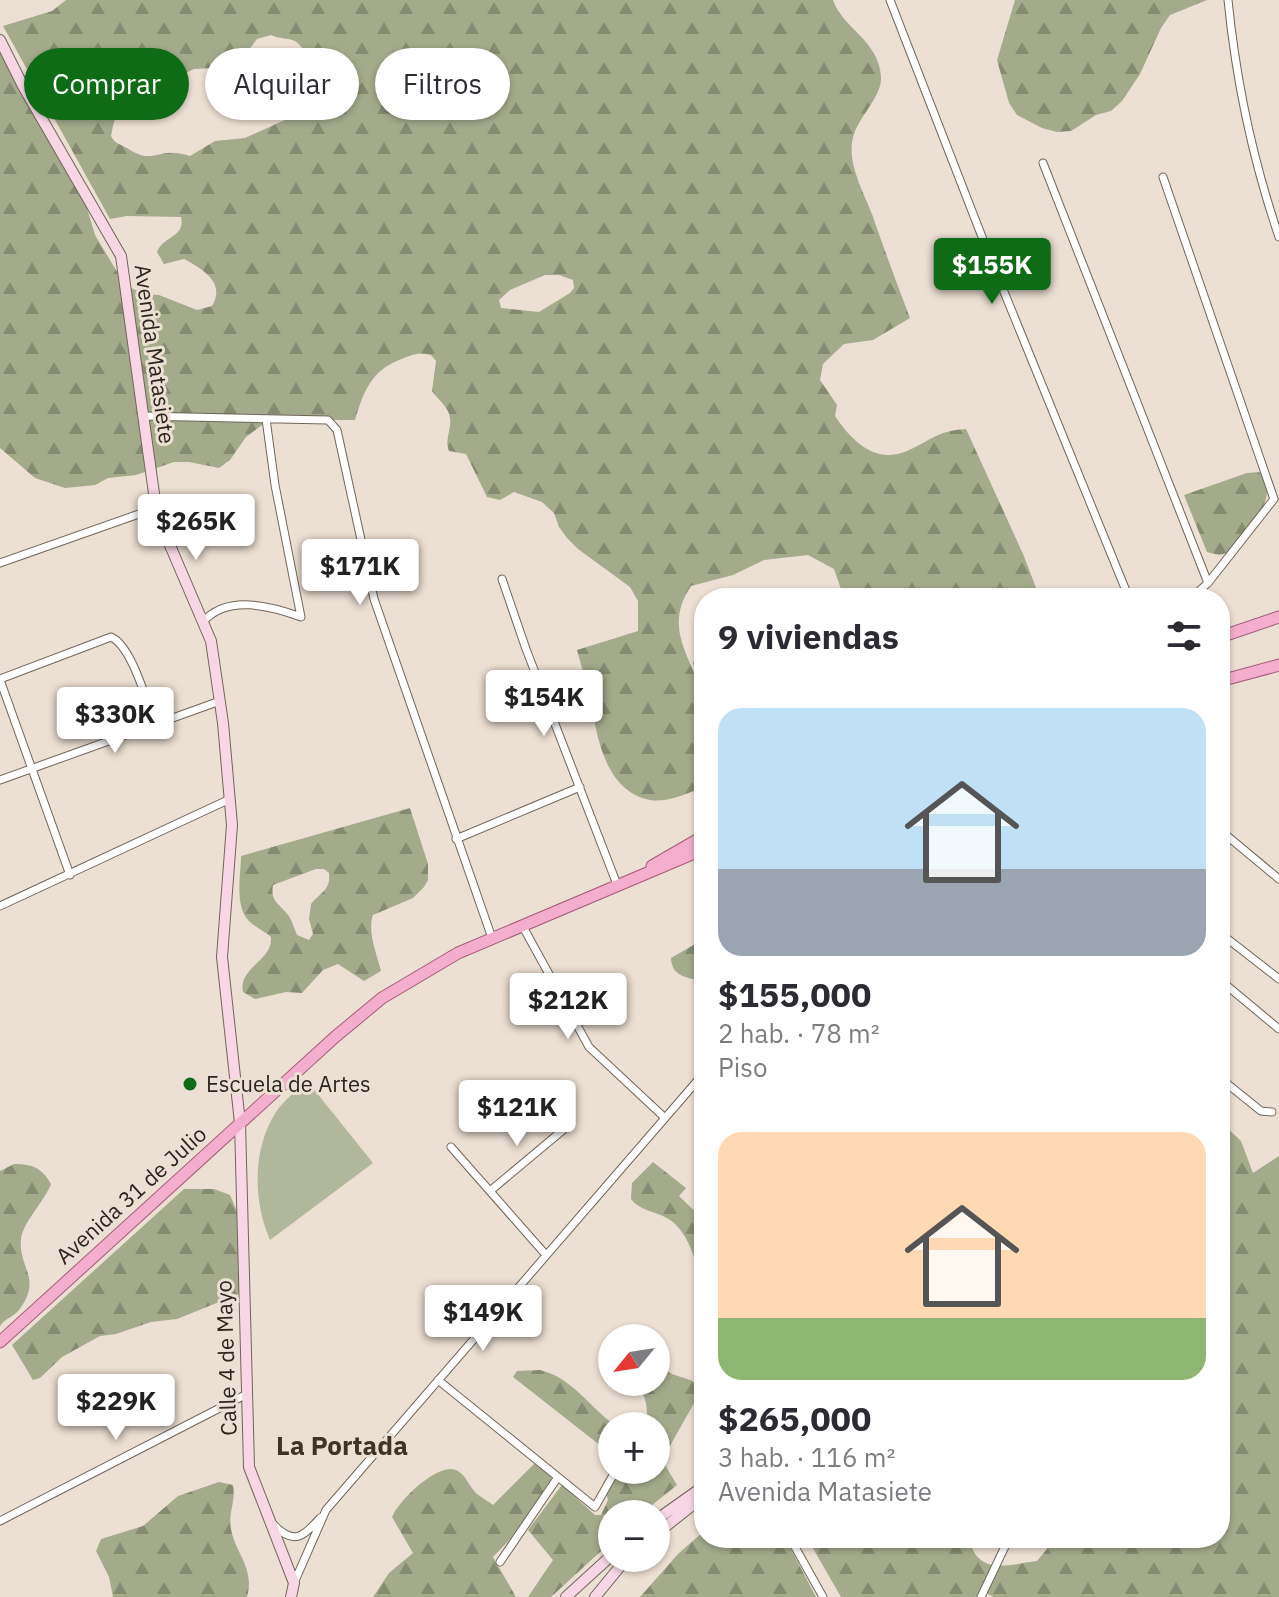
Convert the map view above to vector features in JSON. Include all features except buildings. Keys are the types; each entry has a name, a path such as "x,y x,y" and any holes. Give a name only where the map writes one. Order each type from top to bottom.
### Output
{"main road":[{"path":"1230,634 1279,617"},
{"path":"1230,678 1279,665"},
{"path":"618,887 694,842"},
{"path":"618,887 694,853"},
{"name":"Avenida 31 de Julio","path":"0,1342 382,998 442,961 618,887"}],"street":[{"path":"890,0 991,260 1125,588"},
{"path":"1228,0 1233,55 1255,157 1279,237"},
{"name":"Avenida Matasiete","path":"0,40 23,86 121,256 156,508 211,641 232,825 222,957 240,1123"},
{"path":"1043,163 1208,583"},
{"path":"1163,177 1276,498 1202,588"},
{"path":"142,416 328,420 337,430 374,599 492,938"},
{"path":"203,622 222,608 242,604 281,610 301,617 275,485 266,419"},
{"path":"0,563 156,508"},
{"path":"502,579 618,887"},
{"path":"70,875 0,680 111,637 118,640 126,651 155,724"},
{"path":"0,780 220,701"},
{"path":"456,839 580,787"},
{"path":"0,906 230,799"},
{"path":"1230,838 1279,879"},
{"path":"522,925 589,1047 665,1118"},
{"path":"1230,941 1279,979"},
{"path":"1230,988 1279,1029"},
{"path":"270,1520 288,1536 303,1536 694,1085"},
{"path":"1230,1086 1261,1111 1272,1112"},
{"name":"Calle 4 de Mayo","path":"240,1123 249,1467 294,1583"},
{"path":"490,1191 563,1130"},
{"path":"451,1147 546,1255"},
{"path":"438,1380 595,1507 608,1484"},
{"path":"0,1521 247,1394"},
{"path":"500,1562 558,1477"},
{"path":"670,1510 694,1493"},
{"path":"670,1523 694,1504"},
{"path":"291,1597 294,1583 326,1510"},
{"path":"796,1548 823,1597"},
{"path":"981,1597 1004,1548"},
{"path":"566,1597 598,1568"},
{"path":"595,1597 616,1572"}],"green space":[{"path":"66,0 833,0 879,64 880,85 854,134 853,161 910,318 873,340 844,344 823,364 820,380 837,405 835,416 841,425 856,441 874,452 884,455 907,451 941,434 966,429 1036,588 841,588 834,569 808,555 764,560 733,575 691,586 682,603 679,618 683,646 694,674 694,791 656,801 635,795 622,785 605,760 577,650 638,631 638,601 630,587 567,538 554,513 542,502 514,492 500,500 487,497 466,454 449,451 450,418 432,391 436,361 431,355 411,355 381,370 365,392 355,420 269,420 246,437 230,460 219,468 174,462 136,475 108,478 95,485 65,488 35,478 0,448 0,40 24,85 24,120 43,120 83,195 95,235 125,285 197,310 212,306 216,298 210,278 184,259 164,264 157,252 180,229 181,217 127,216 110,219 55,120 115,120 111,136 118,144 136,153 144,156 179,153 190,156 215,141 245,138 285,120 359,120 359,48 302,48 295,41 271,35 257,39 250,48 205,48 205,68 189,71 189,48 24,48 24,64 3,26 52,11","holes":["545,275 559,275 573,280 574,288 570,293 539,312 501,308 499,300 510,290"]},
{"path":"1015,0 1207,0 1170,15 1140,74 1122,101 1111,111 1096,115 1071,131 1057,132 1017,115 1009,103 997,60"},
{"path":"1259,472 1268,483 1264,504 1255,522 1227,553 1207,552 1184,495 1247,473"},
{"path":"410,808 428,864 428,880 413,898 373,915 372,936 381,971 364,981 338,964 323,970 302,993 286,992 255,999 243,992 243,983 250,970 267,952 271,937 249,921 241,907 241,856","holes":["324,869 329,873 328,883 311,904 309,919 313,934 309,940 297,935 289,917 274,899 273,885"]},
{"path":"694,945 694,979 678,974 671,958"},
{"path":"308,1082 373,1163 270,1240 260,1209 259,1158 268,1127 279,1108"},
{"path":"1230,1131 1241,1141 1253,1173 1279,1156 1279,1597 994,1597 986,1593 975,1597 841,1597 813,1548 972,1548 979,1558 995,1565 1037,1561 1048,1548 1230,1548"},
{"path":"653,1162 686,1188 679,1196 694,1210 694,1258 681,1230 674,1223 634,1203 631,1199 632,1183"},
{"path":"14,1164 36,1168 51,1184 21,1239 29,1281 26,1299 17,1312 0,1326 0,1171"},
{"path":"184,1189 214,1189 230,1195 239,1216 244,1292 177,1319 151,1322 100,1336 62,1357 40,1378 33,1380 12,1345"},
{"path":"540,1370 572,1386 600,1412 598,1444 513,1377 517,1371"},
{"path":"670,1372 694,1382 694,1403 670,1446 670,1412 647,1412 644,1397 670,1396"},
{"path":"535,1463 549,1471 552,1480 519,1530 493,1557 516,1597 373,1597 389,1573 413,1553 392,1517 420,1484 439,1472 456,1470 477,1494 493,1505"},
{"path":"670,1473 677,1485 658,1500 608,1500 603,1484 670,1484"},
{"path":"219,1482 233,1485 231,1529 249,1578 247,1597 113,1597 109,1577 96,1551 101,1539 143,1526 178,1496"},
{"path":"562,1485 598,1515 598,1554 551,1597 528,1597 553,1560 528,1530"},
{"path":"694,1540 694,1548 790,1548 816,1597 640,1597 662,1572 670,1572 670,1563"}],"place":[{"name":"Escuela de Artes","path":"190,1084"}],"district":[{"name":"La Portada","path":"342,1446"}]}
